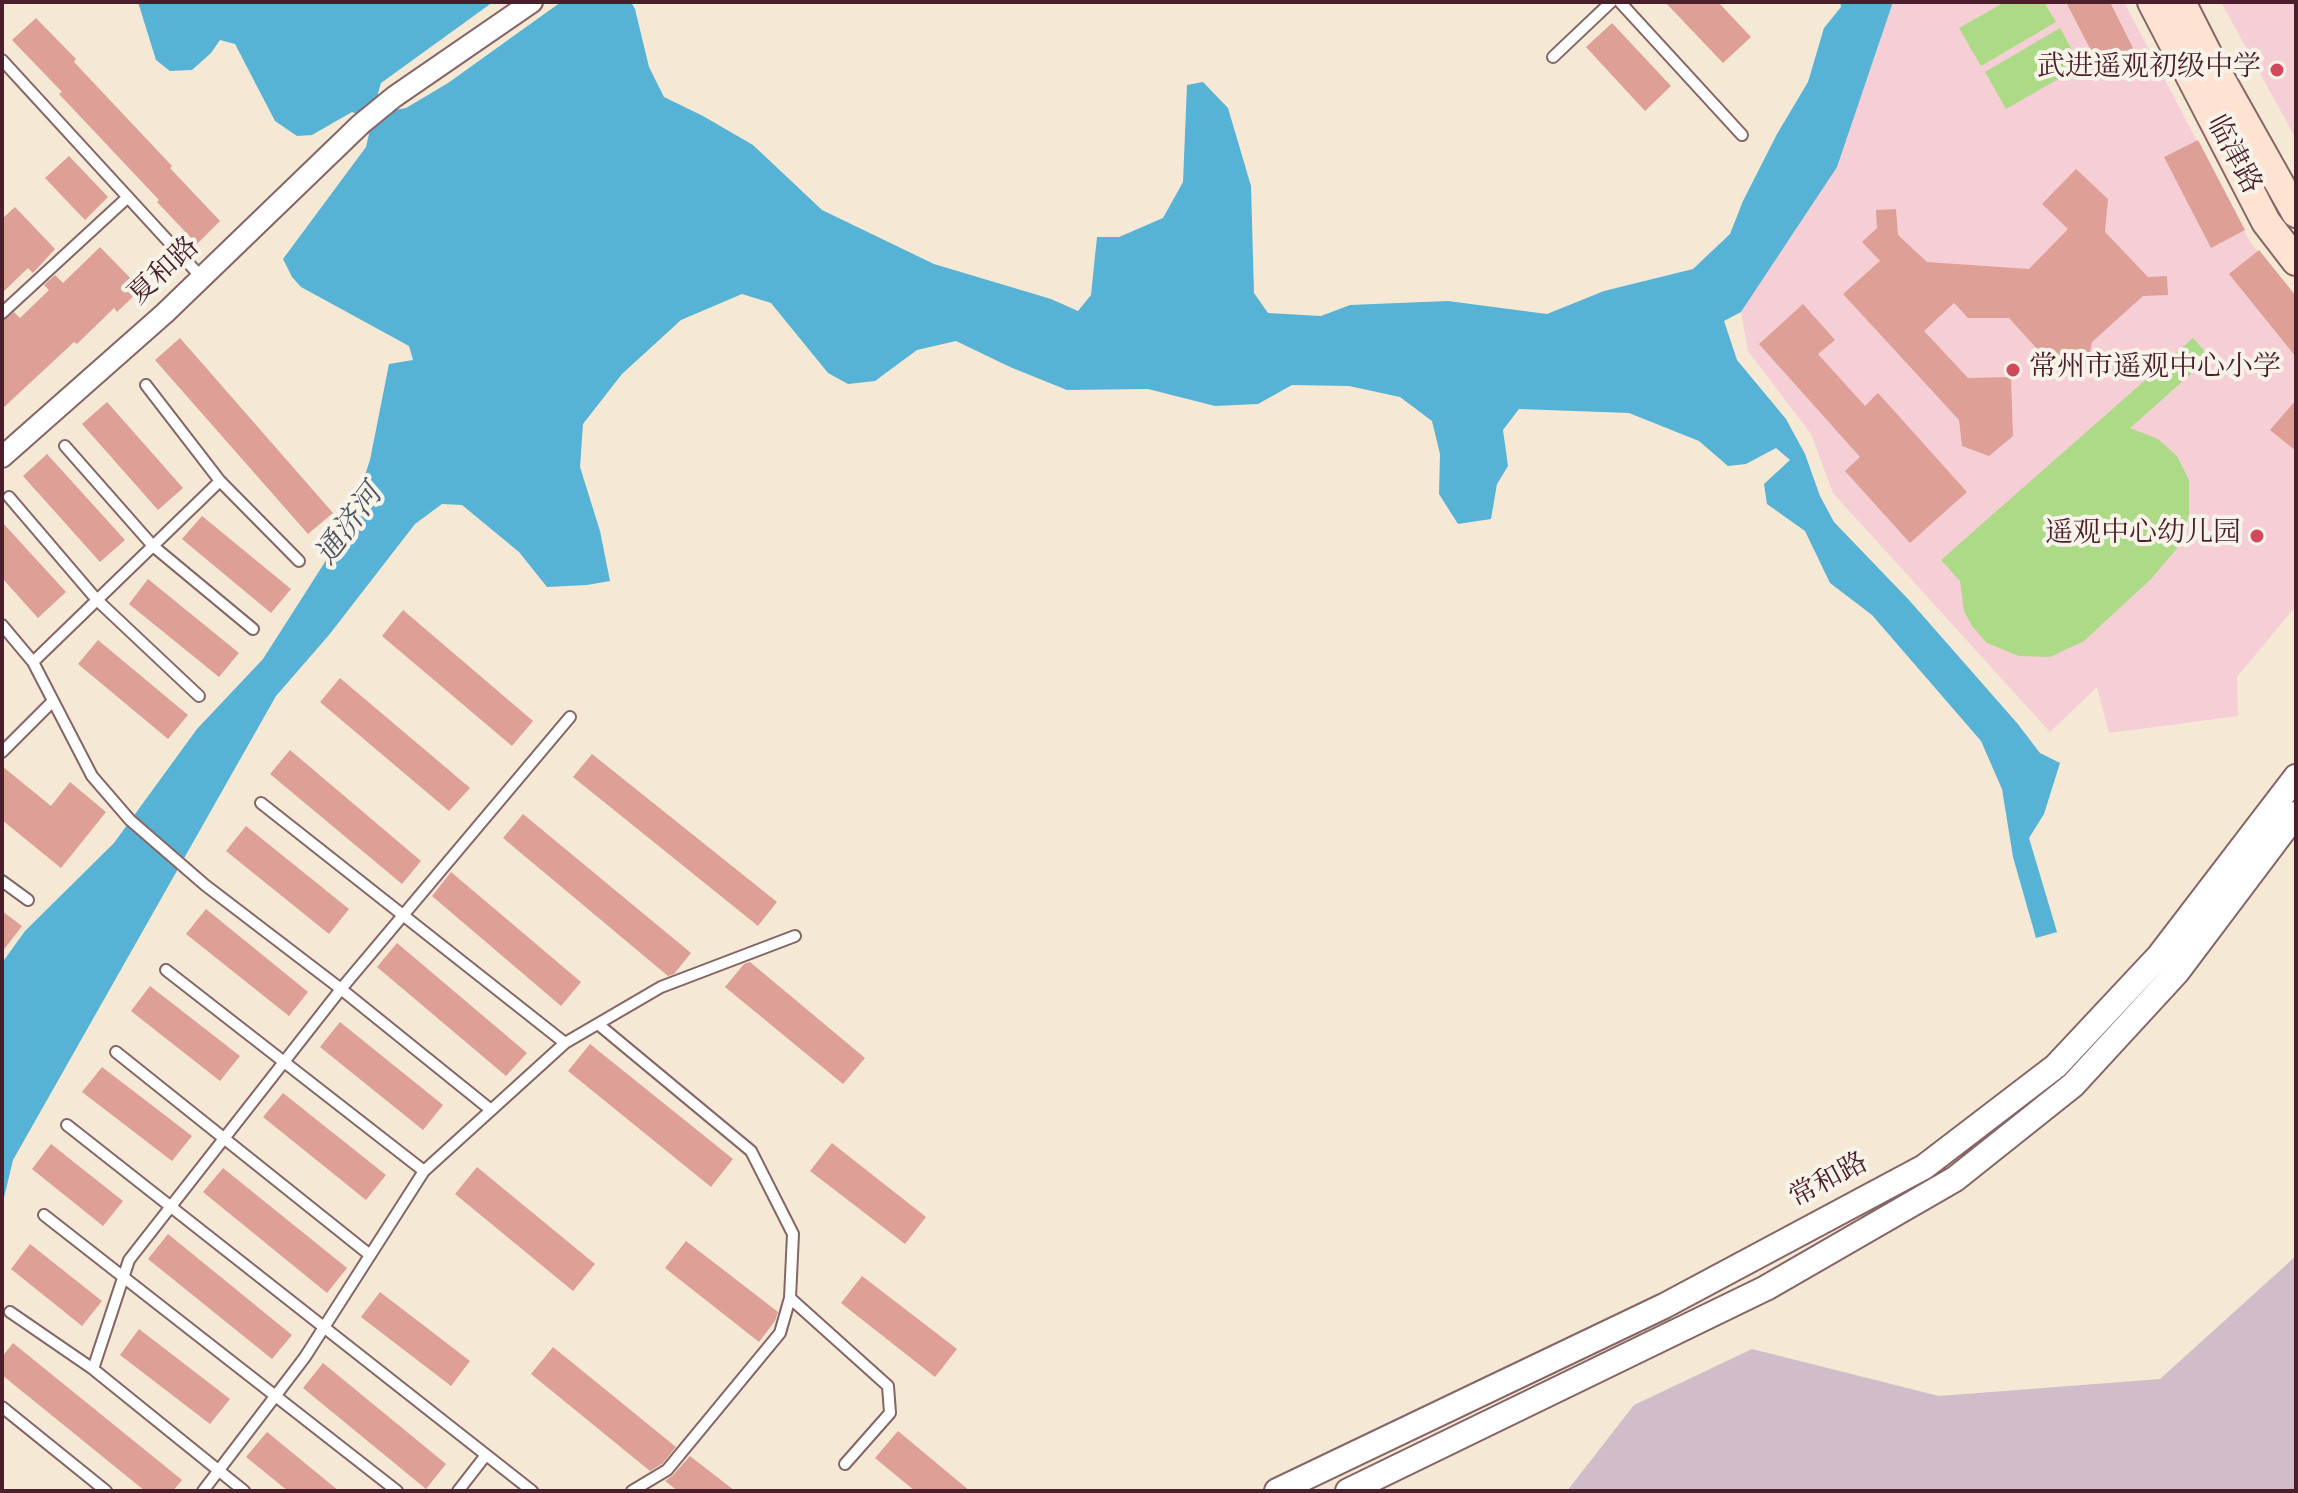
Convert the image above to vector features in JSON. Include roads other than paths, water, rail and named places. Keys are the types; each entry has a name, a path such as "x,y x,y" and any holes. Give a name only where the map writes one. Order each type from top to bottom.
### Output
{"main road":[{"name":"临津路","path":"2152,2 2266,222 2296,261"},
{"name":"临津路","path":"2181,2 2296,213"}],"street":[{"name":"夏和路","path":"2,457 202,278 361,124 394,97 532,2"},
{"name":"常和路","path":"1277,1491 1664,1306 1924,1167 2056,1066 2159,956 2296,777"},
{"name":"常和路","path":"1348,1491 1766,1288 1955,1179 2073,1085 2177,972 2296,814"}],"lane":[{"path":"1553,57 1611,2"},
{"path":"1620,2 1742,135"},
{"path":"2,60 202,278"},
{"path":"2,313 128,197"},
{"path":"146,385 220,481 299,561"},
{"path":"65,446 153,546 253,629"},
{"path":"33,662 220,481"},
{"path":"9,497 97,600 199,696"},
{"path":"2,625 33,662 92,776 130,820 205,885 491,1110"},
{"path":"2,752 53,701"},
{"path":"93,1369 129,1260 341,989 570,717"},
{"path":"261,803 565,1043"},
{"path":"2,881 28,900"},
{"path":"203,1491 305,1357 424,1171 565,1043 661,987 795,936"},
{"path":"166,970 424,1171"},
{"path":"598,1024 751,1151 793,1234 790,1298 780,1333 667,1470 632,1491"},
{"path":"116,1052 370,1255"},
{"path":"67,1125 532,1491"},
{"path":"44,1215 397,1491"},
{"path":"790,1298 888,1386 890,1413 845,1464"},
{"path":"10,1312 93,1369 244,1491"},
{"path":"2,1407 106,1491"},
{"path":"458,1491 486,1455"}],"water":[{"name":"通济河","path":"138,2 493,2 381,83 379,102 389,111 406,108 448,83 561,2 631,2 649,67 664,97 753,145 822,210 934,264 1051,299 1078,311 1091,295 1097,237 1119,237 1163,218 1183,182 1187,85 1203,82 1228,108 1251,186 1254,293 1268,313 1321,316 1350,305 1448,301 1547,314 1604,291 1693,269 1730,234 1777,134 1808,82 1824,28 1841,7 1840,2 1893,2 1837,167 1741,312 1724,321 1737,360 1786,419 1805,454 1820,496 1834,522 1909,600 2040,753 2060,763 2044,814 2029,838 2057,932 2036,938 2013,857 2002,789 1981,741 1872,615 1830,583 1805,531 1767,504 1764,484 1790,460 1776,448 1746,464 1728,466 1699,441 1629,413 1519,409 1503,430 1508,466 1497,484 1491,519 1458,524 1439,494 1440,454 1432,421 1400,397 1349,386 1292,385 1258,404 1215,406 1148,389 1067,390 956,341 917,350 875,381 848,384 828,373 771,303 742,294 681,320 622,374 583,424 580,467 600,531 610,581 547,587 519,552 462,505 442,504 415,524 329,635 276,696 13,1160 2,1206 2,963 25,931 114,843 197,729 263,659 348,526 370,460 389,364 413,360 409,346 301,287 283,259 366,147 369,134 359,115 352,112 312,135 297,136 275,121 235,44 220,40 192,70 170,71 156,60"}],"place":[{"name":"武进遥观初级中学","path":"2277,70"},
{"name":"常州市遥观中心小学","path":"2013,370"},
{"name":"遥观中心幼儿园","path":"2257,536"}]}
